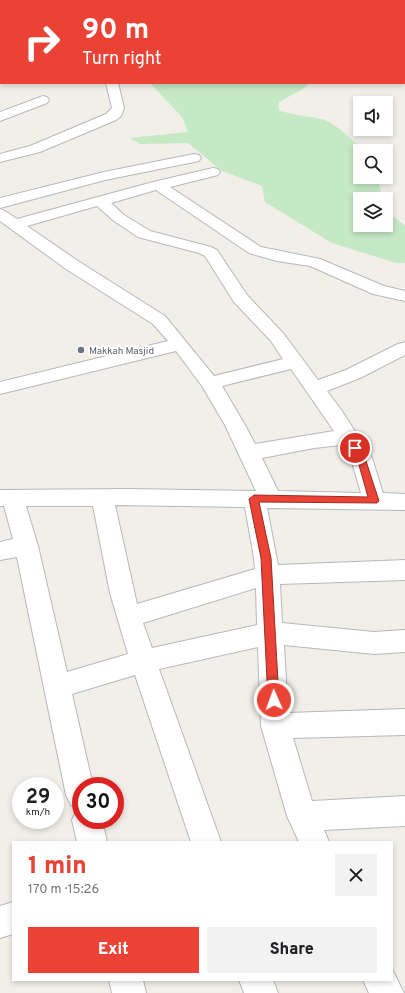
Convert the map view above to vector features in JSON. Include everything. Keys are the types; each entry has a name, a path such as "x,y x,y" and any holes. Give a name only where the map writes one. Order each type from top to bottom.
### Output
{"street":[{"path":"0,158 35,149 111,117 116,113 118,108 112,84"},
{"path":"0,117 43,100"},
{"path":"0,202 97,178 194,158"},
{"path":"15,224 158,185 213,172"},
{"path":"158,185 255,250 277,256 314,262 378,290 405,296"},
{"path":"100,201 119,218 144,234 205,250 211,253 240,298 277,338 335,416 361,458 374,501"},
{"path":"0,214 72,265 158,320 180,344 210,383 235,425 249,453 262,499 275,726 302,816 314,841"},
{"path":"0,388 180,344"},
{"path":"315,388 353,374 405,348"},
{"path":"210,383 295,362"},
{"path":"249,453 314,441 348,437"},
{"path":"77,777 26,546 6,498 102,497 405,502"},
{"path":"102,497 122,594 143,661 206,841"},
{"path":"0,550 26,546"},
{"path":"129,616 267,575 405,570"},
{"path":"57,687 143,661 270,633 374,643 405,642"},
{"path":"275,726 405,722"},
{"path":"302,816 405,811"},
{"path":"89,829 92,841"},
{"path":"0,922 12,918"},
{"path":"126,981 129,993"},
{"path":"256,981 261,993"},
{"path":"381,981 387,993"}],"green space":[{"path":"151,84 309,84 303,89 279,102 279,110 290,114 325,120 334,125 356,144 353,144 353,184 379,184 381,192 353,192 353,232 393,232 393,216 405,226 405,263 396,263 332,243 265,202 262,186 222,171 188,143 140,144 130,138 188,132 182,117"}],"place":[{"name":"Makkah Masjid","path":"81,350"}],"route":[{"path":"274,700 266,558 254,499 374,501 361,458 355,448"}]}
